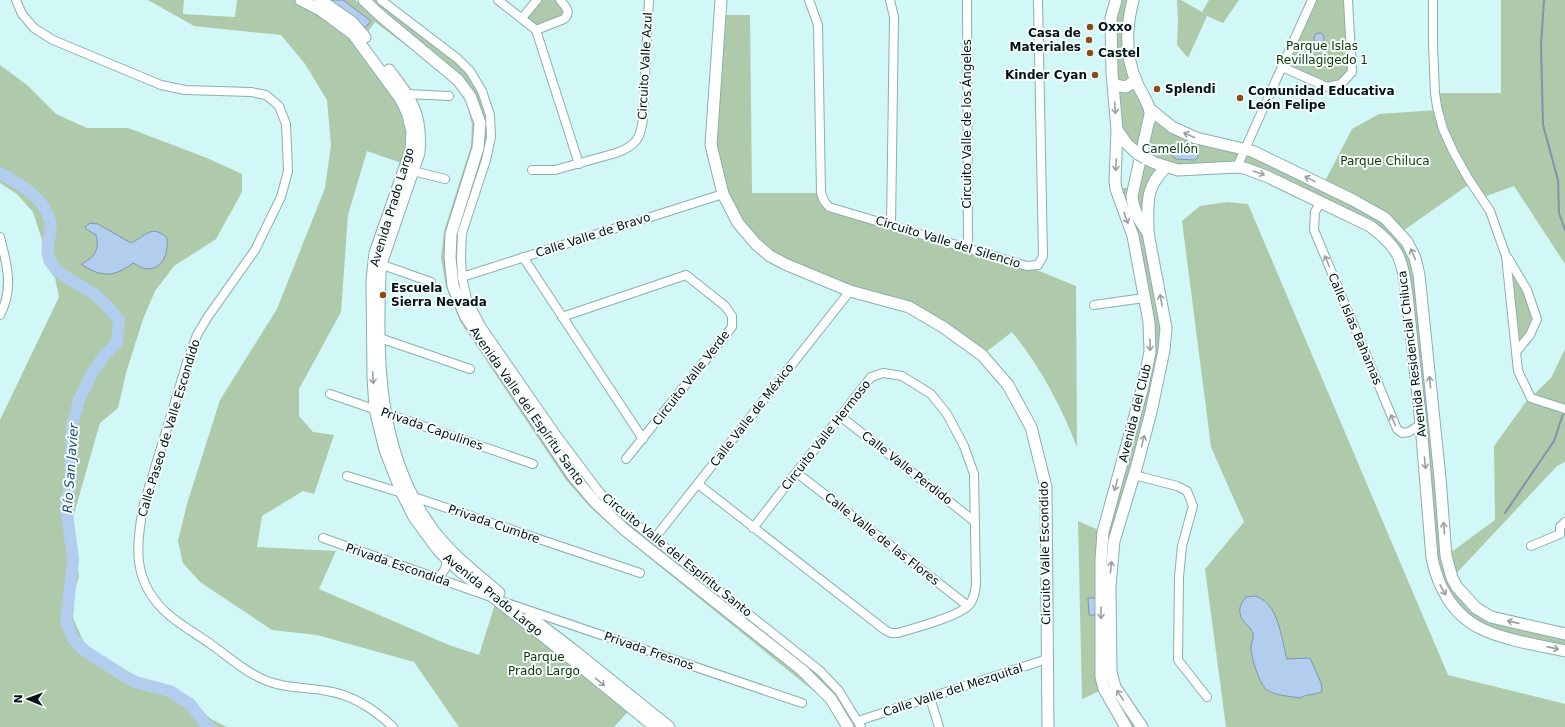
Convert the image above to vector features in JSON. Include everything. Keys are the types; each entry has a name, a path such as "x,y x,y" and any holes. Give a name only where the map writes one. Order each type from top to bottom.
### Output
{"street":[{"name":"Calle Paseo de Valle Escondido","path":"16,0 22,14 34,28 53,40 161,85 191,91 251,92 266,95 279,106 286,124 288,148 288,171 281,197 255,250 207,318 188,359 144,504 140,524 138,548 140,570 148,592 169,615 259,678 286,687 327,691 347,695 365,704 393,727"},
{"name":"Avenida Prado Largo","path":"301,0 322,11 353,34 395,84 408,94 417,115 420,136 418,153 409,170 372,280 376,337 373,377 380,411 385,450 407,495 414,517 439,552 461,572 655,727"},
{"name":"Avenida Prado Largo","path":"320,0 352,22 360,30 395,84 407,112 412,131 409,170"},
{"name":"Avenida Valle del Espíritu Santo","path":"356,0 381,16"},
{"name":"Avenida Valle del Espíritu Santo","path":"364,0 458,80 470,96 480,122 478,148 452,234 450,258 453,286 466,317 573,476 595,502 625,530 802,670 831,699 848,727"},
{"name":"Circuito Valle del Espíritu Santo","path":"381,0 458,59 470,71 482,91 490,115 491,136 486,160 462,233 462,277 467,299 481,326 584,473 600,493 654,539 820,671 839,691 860,724"},
{"path":"498,0 536,30 579,164"},
{"path":"522,18 537,0"},
{"path":"536,30 564,19 567,16 568,12 560,0"},
{"name":"Circuito Valle Azul","path":"532,170 554,170 626,150 639,138 643,118 649,0"},
{"name":"Circuito Valle Escondido","path":"721,0 711,145 723,194 738,223 756,244 770,256 785,264 850,291 909,307 943,327 982,355 1008,384 1031,427 1046,487 1048,727"},
{"name":"Circuito Valle del Silencio","path":"808,0 818,25 821,193 824,201 829,207 1027,266 1038,265 1043,256 1038,0"},
{"path":"890,0 894,17 891,225"},
{"name":"Circuito Valle de los Ángeles","path":"967,0 968,248"},
{"name":"Avenida del Club","path":"1116,0 1111,18 1112,60 1120,140 1115,181 1116,189 1133,236 1149,322 1150,352 1142,390 1103,532 1101,560 1106,660 1115,687 1142,727"},
{"path":"1133,0 1128,20 1127,42 1136,80 1151,110"},
{"path":"1237,167 1312,0"},
{"path":"1282,67 1327,87 1341,84 1352,72 1348,0"},
{"path":"1433,0 1435,93 1443,129 1468,178 1490,211 1506,256 1527,290 1537,319 1530,335 1516,352"},
{"path":"1114,85 1126,87 1136,80"},
{"path":"408,94 449,96"},
{"name":"Avenida del Club","path":"1126,727 1104,689 1101,677 1106,660 1111,563 1114,541 1151,412 1164,350 1166,328 1148,233 1133,208 1132,196 1151,110"},
{"name":"Avenida Residencial Chiluca","path":"1151,110 1155,116 1172,127 1196,138 1245,149 1273,160 1340,193 1385,218 1407,242 1415,258 1419,275 1440,478 1446,556 1452,578 1457,587 1476,608 1491,617 1565,634"},
{"name":"Avenida Residencial Chiluca","path":"1120,140 1142,156 1155,163 1178,170 1237,167 1266,176 1321,201 1370,226 1386,237 1397,253 1404,275 1421,424 1432,558 1434,571 1439,584 1459,613 1483,630 1509,638 1565,651"},
{"path":"1148,233 1148,200 1151,186 1156,176 1166,167"},
{"path":"409,170 445,180"},
{"name":"Calle Valle de Bravo","path":"462,277 723,194"},
{"name":"Calle Islas Bahamas","path":"1321,201 1315,212 1314,230 1397,429 1402,433 1409,432 1421,424"},
{"path":"0,237 8,273 9,285 8,296 0,315"},
{"path":"1506,256 1518,371 1531,398 1565,409"},
{"name":"Circuito Valle Verde","path":"523,257 643,439"},
{"path":"377,263 431,282"},
{"name":"Circuito Valle Verde","path":"562,317 686,275 724,306 732,316 732,327 626,459"},
{"name":"Calle Valle de México","path":"654,539 850,291"},
{"path":"1094,304 1144,298"},
{"path":"376,337 470,369"},
{"name":"Circuito Valle Hermoso","path":"753,528 871,377 883,373 902,376 931,394 947,414 964,446 974,474 976,584 974,596 968,606"},
{"name":"Privada Capulines","path":"330,394 533,464"},
{"name":"Calle Valle Perdido","path":"840,416 974,520"},
{"name":"Calle Valle de las Flores","path":"797,473 968,606"},
{"path":"1134,474 1177,486 1187,491 1193,506 1182,546 1178,577 1178,660 1207,697"},
{"name":"Privada Cumbre","path":"347,476 640,573"},
{"path":"698,484 753,528 891,633 898,633 956,614 968,606"},
{"name":"Avenida Prado Largo","path":"407,495 433,531 447,547 512,604 554,634 669,727"},
{"path":"1531,546 1562,536 1560,527 1565,522"},
{"name":"Privada Escondida","path":"323,538 496,599"},
{"path":"438,579 445,569 447,559"},
{"name":"Privada Fresnos","path":"496,599 802,703"},
{"path":"554,634 554,626 558,620"},
{"name":"Calle Valle del Mezquital","path":"860,724 930,698 1047,659"},
{"path":"930,698 939,727"}],"green space":[{"name":"Parque Prado Largo","path":"148,0 184,0 183,14 235,17 237,0 301,0 344,27 400,98 412,131 404,164 367,151 348,215 341,312 299,389 299,416 313,432 334,435 314,494 303,491 262,516 257,547 336,551 319,589 449,645 479,655 496,601 633,706 614,727 459,727 414,662 317,635 272,630 200,582 183,563 178,541 187,504 220,400 277,309 325,188 331,145 327,100 305,64 281,35 194,26"},
{"path":"320,0 355,0 362,5 364,0 381,0 458,59 482,91 491,137 462,233 462,277 481,326 600,493 820,671 861,727 842,727 835,714 821,697 621,535 590,507 566,480 460,321 446,287 441,258 444,231 471,146 472,124 465,98 456,83 375,22 364,37"},
{"path":"537,0 557,0 572,17 536,29 524,18"},
{"path":"1116,0 1133,0 1129,15 1135,80 1114,85"},
{"path":"1177,0 1181,0 1202,12 1209,0 1239,0 1223,23 1207,16 1188,58 1177,45"},
{"name":"Parque Islas Revillagigedo 1","path":"1312,0 1348,0 1352,72 1341,84 1327,87 1282,67"},
{"path":"1501,0 1565,0 1565,264 1514,186 1481,198 1471,183 1400,233 1415,258 1446,556 1495,520 1494,446 1525,403 1551,378 1565,349 1565,462 1557,466 1452,578 1475,608 1565,634 1565,651 1483,630 1439,584 1407,295 1386,237 1244,168 1168,171 1148,200 1166,328 1114,541 1111,672 1142,727 1126,727 1104,689 1082,699 1078,521 1103,532 1142,390 1149,322 1116,189 1134,187 1142,155 1122,137 1114,86 1133,83 1152,118 1172,127 1245,149 1323,185 1352,129 1379,114 1437,110 1435,93 1501,93"},
{"path":"720,15 750,15 752,193 821,193 829,207 1027,266 1076,286 1077,447 1057,401 1032,359 1012,332 982,355 909,307 785,264 738,223 711,145"},
{"path":"0,65 27,85 56,114 87,128 128,128 207,158 242,174 242,192 216,239 174,266 155,291 143,319 126,373 118,408 100,423 72,521 79,576 75,590 73,618 84,643 113,664 139,677 164,684 180,691 211,719 227,727 0,727 0,420 59,297 55,278 44,263 42,240 33,212 17,194 0,183"},
{"path":"1227,202 1248,204 1448,675 1565,704 1565,727 1226,727 1205,569 1244,522 1211,447 1182,221 1200,206"},
{"path":"1506,256 1537,319 1516,352"}],"water":[{"path":"330,0 343,0 371,21 364,29 354,17"},
{"path":"1317,33 1321,33 1323,34 1323,42 1317,43 1314,40 1314,36"},
{"path":"1188,148 1195,150 1198,153 1198,157 1195,160 1176,159 1171,155 1173,150"},
{"path":"90,223 98,224 131,243 152,231 161,234 167,238 166,253 162,262 154,268 148,269 142,268 133,263 120,271 107,274 88,268 81,264 93,256 97,245 96,235 85,227"},
{"path":"1255,596 1263,600 1274,613 1281,632 1287,659 1310,658 1321,683 1322,691 1320,693 1300,698 1275,694 1264,687 1256,671 1253,658 1251,648 1253,633 1242,619 1240,613 1241,604 1246,597"},
{"path":"1088,598 1096,598 1096,615 1089,615"}],"waterway":[{"path":"1544,0 1541,45 1543,125 1558,180 1559,213 1565,230"},
{"name":"Río San Javier","path":"0,173 30,192 37,198 47,212 51,227 47,250 50,262 59,272 99,298 119,320 117,342 103,357 91,375 79,400 72,426 70,484 66,507 73,558 66,620 73,639 85,651 134,682 170,691 190,704 206,725 210,727"},
{"path":"1505,513 1554,441 1563,414"}],"place":[{"name":"Oxxo","path":"1090,27"},
{"name":"Casa de Materiales","path":"1089,40"},
{"name":"Castel","path":"1090,53"},
{"name":"Kinder Cyan","path":"1095,75"},
{"name":"Splendi","path":"1157,89"},
{"name":"Comunidad Educativa León Felipe","path":"1240,98"},
{"name":"Escuela Sierra Nevada","path":"383,295"}],"park label":[{"name":"Camellón","path":"1170,149"},
{"name":"Parque Chiluca","path":"1385,161"}]}
